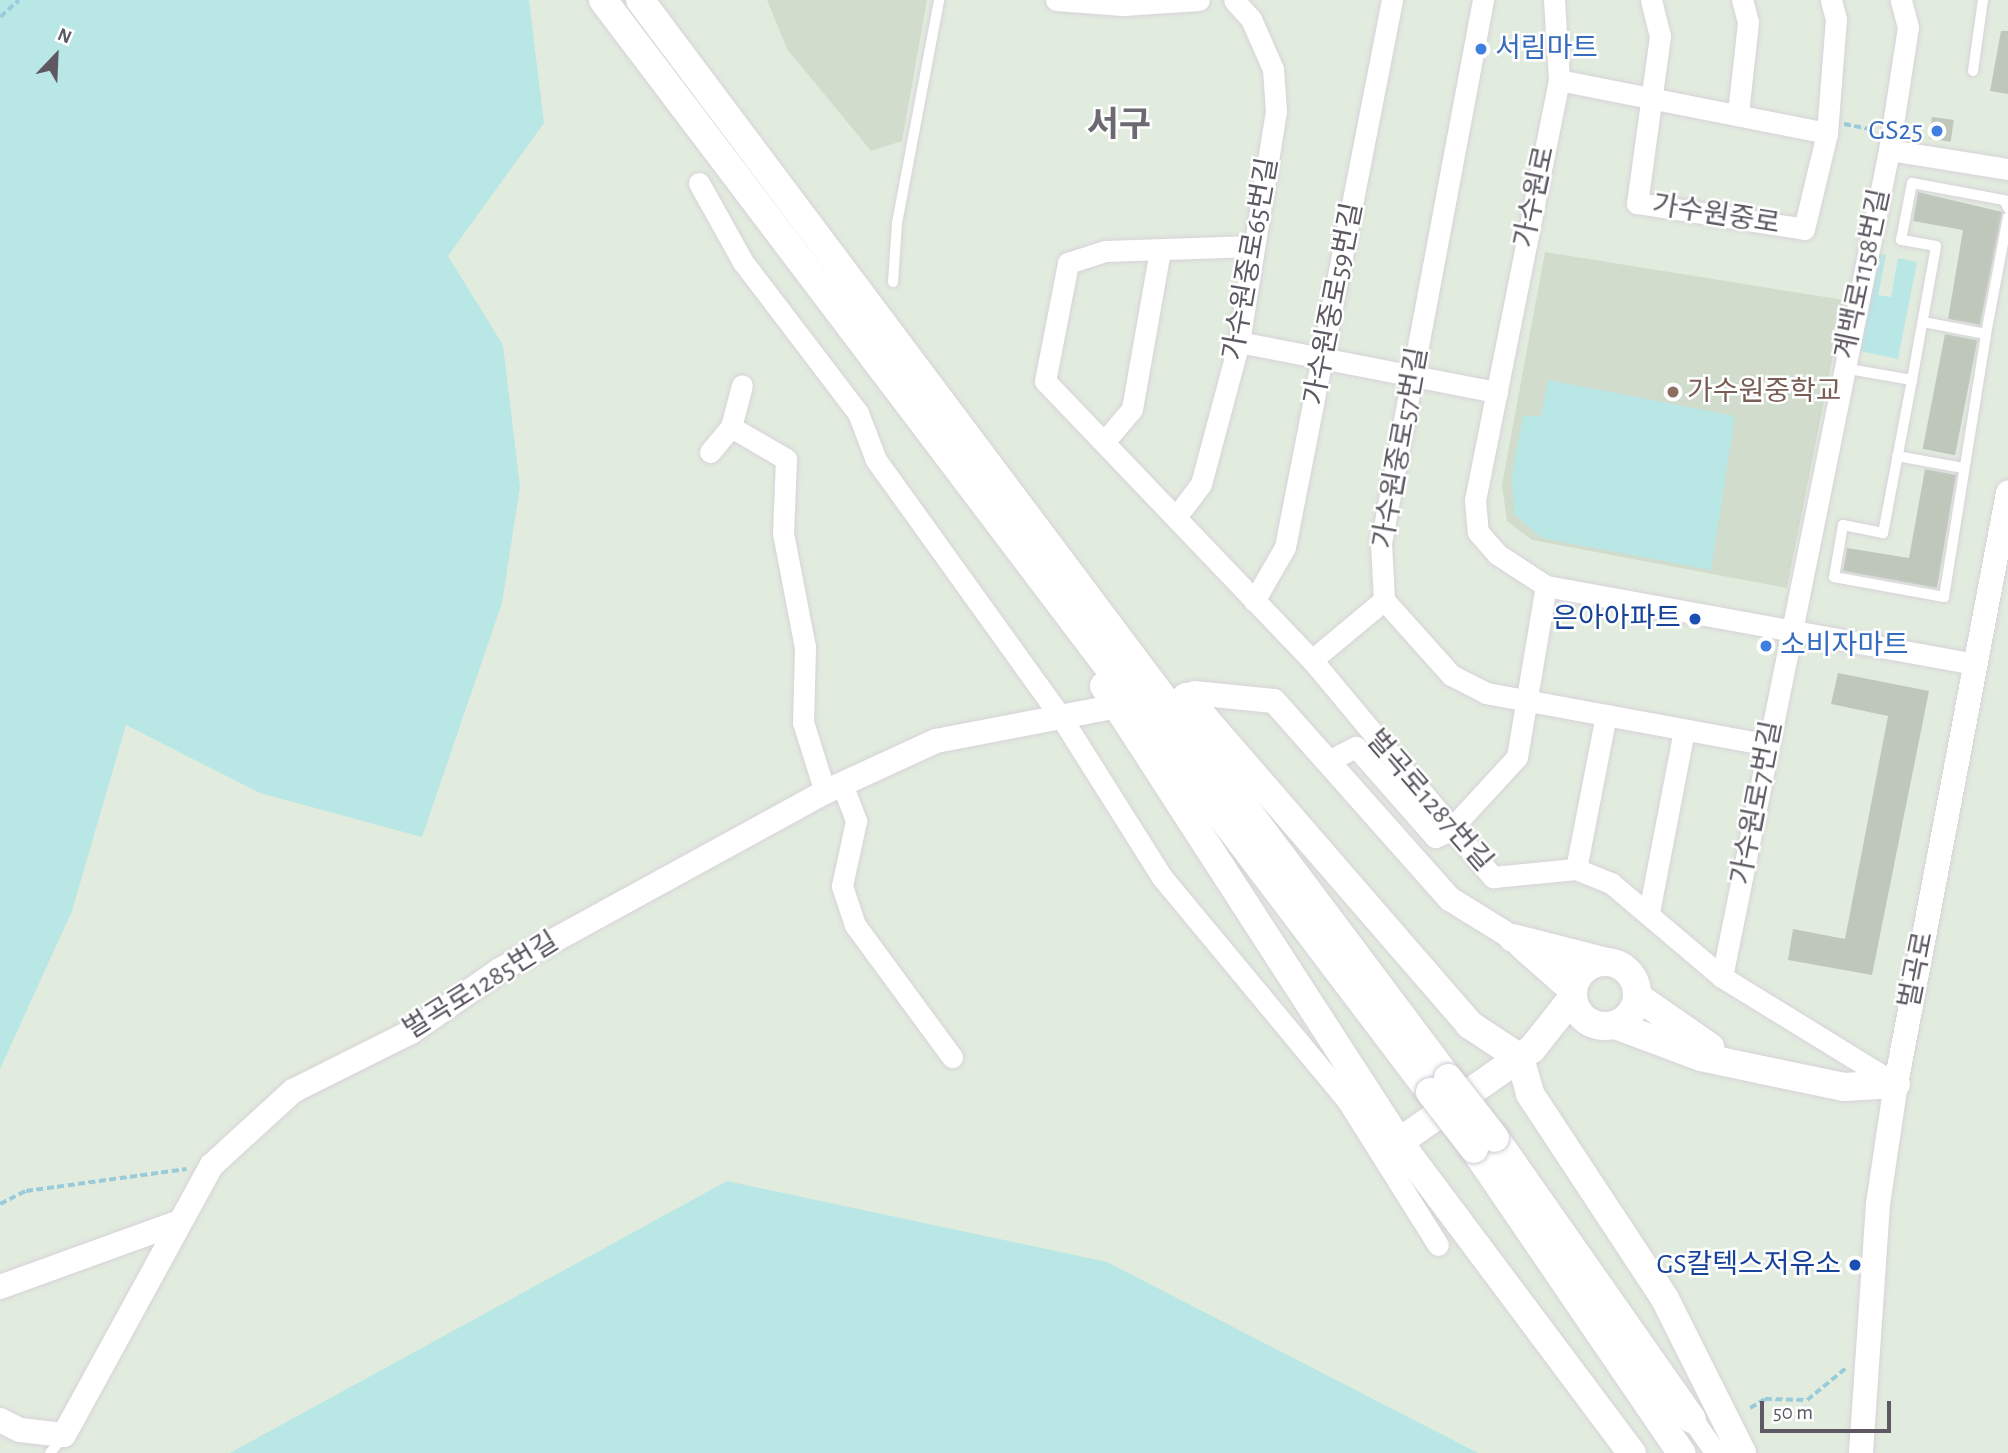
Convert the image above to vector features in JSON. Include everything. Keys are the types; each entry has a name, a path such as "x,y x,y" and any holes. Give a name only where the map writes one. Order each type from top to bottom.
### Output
{"main road":[{"path":"603,0 1055,594 1484,1143 1692,1419"},
{"path":"640,0 1088,596 1439,1085"},
{"path":"1055,594 1106,690 1399,1142 1632,1453"},
{"path":"1088,596 1158,664 1470,1025 1526,1054"},
{"path":"1513,938 1626,969 1638,997 1728,1062"},
{"path":"1513,938 1573,993 1579,1013 1608,1025 1728,1062 1844,1087 1896,1084"},
{"path":"1607,962 1581,972 1573,993 1526,1054 1530,1094 1665,1300 1742,1453"},
{"path":"1399,1142 1526,1054 1608,1025 1630,1014 1638,997"},
{"path":"1484,1143 1681,1453"}],"street":[{"path":"1056,0 1123,5 1199,0"},
{"name":"가수원중로65번길","path":"1176,517 1201,484 1239,342 1276,111 1273,69 1251,19 1234,0"},
{"name":"가수원중로59번길","path":"1254,601 1285,547 1392,0"},
{"name":"가수원중로57번길","path":"1384,600 1381,543 1483,0"},
{"name":"가수원로","path":"1554,0 1559,80 1475,500 1478,532 1497,554 1546,586 1975,664"},
{"path":"1651,0 1660,36 1653,96"},
{"path":"1738,113 1748,22 1742,0"},
{"name":"가수원중로","path":"1653,96 1637,203 1804,229 1827,127 1831,0"},
{"name":"계백로1158번길","path":"1791,629 1891,141 1908,27 1901,0"},
{"path":"1559,80 1827,127"},
{"path":"1891,141 2008,169"},
{"path":"699,183 743,262 858,413 876,460 1061,717 1161,876 1347,1100 1438,1245"},
{"name":"벌곡로1287번길","path":"1254,246 1085,254 1068,263 1045,381 1312,660 1450,831 1493,877 1576,869 1611,884 1649,912 1722,978 1896,1084"},
{"path":"1104,442 1132,409 1160,250"},
{"path":"1239,342 1497,392"},
{"path":"710,452 731,427 742,385"},
{"path":"731,427 786,459 783,533 805,647 803,722 834,788 856,821 842,886 855,925 952,1057"},
{"name":"벌곡로","path":"1861,1453 1866,1350 1896,1084 2008,493"},
{"path":"1330,760 1356,747 1435,838 1450,831 1517,757 1546,586"},
{"path":"1312,660 1384,600 1451,676 1486,693 1529,698 1769,745"},
{"name":"가수원로7번길","path":"1722,978 1791,629"},
{"path":"1194,693 1274,701 1330,760 1450,899 1513,938"},
{"name":"벌곡로1285번길","path":"0,1420 57,1444 174,1224 212,1165 293,1091 411,1032 511,963 834,788 936,741 1108,708"},
{"path":"1576,869 1606,715"},
{"path":"1649,912 1684,730"},
{"path":"0,1287 174,1224"},
{"path":"1692,1419 1716,1453"}],"lane":[{"path":"893,282 897,223 939,0"},
{"path":"1973,71 1983,0"},
{"path":"2008,208 2004,200 1912,183 1901,240 1936,246 1883,533 1843,525 1833,577 1944,597 1963,468 2008,217"},
{"path":"1923,321 1986,334"},
{"path":"1843,368 1912,380"},
{"path":"1897,456 1963,468"}],"path":[{"path":"0,17 19,0"},
{"path":"1827,127 1891,141"},
{"path":"0,1204 26,1191 212,1165"},
{"path":"1750,1408 1765,1399 1807,1400 1866,1350"}],"shaded area":[{"path":"0,0 529,0 544,123 448,256 503,345 520,487 502,603 422,837 260,793 126,725 72,911 0,1069"},
{"path":"767,0 927,0 902,141 871,151 787,49"},
{"name":"가수원중학교","path":"1545,252 1844,300 1787,588 1532,540 1507,521 1502,485"},
{"path":"1879,254 1886,255 1878,295 1891,297 1898,258 1917,262 1898,359 1860,351"},
{"path":"1548,380 1735,416 1711,570 1542,538 1514,514 1512,474 1523,416 1541,416"},
{"path":"727,1181 1107,1262 1478,1453 230,1453"}],"building":[{"path":"2001,31 2008,31 2008,94 1990,91"},
{"path":"1932,117 1954,120 1951,142 1929,139"},
{"path":"1918,192 2002,212 1980,325 1948,319 1963,230 1913,221"},
{"path":"1945,334 1977,340 1955,455 1923,449"},
{"path":"1925,469 1956,475 1937,588 1843,571 1847,548 1909,558"},
{"path":"1838,673 1929,691 1872,975 1788,960 1793,929 1845,939 1888,716 1831,704"}],"place":[{"name":"서림마트","path":"1481,49"},
{"name":"GS25","path":"1937,131"},
{"name":"가수원중학교","path":"1673,392"},
{"name":"은아아파트","path":"1695,619"},
{"name":"소비자마트","path":"1766,646"},
{"name":"GS칼텍스저유소","path":"1855,1265"}],"district":[{"name":"서구","path":"1119,126"}]}
